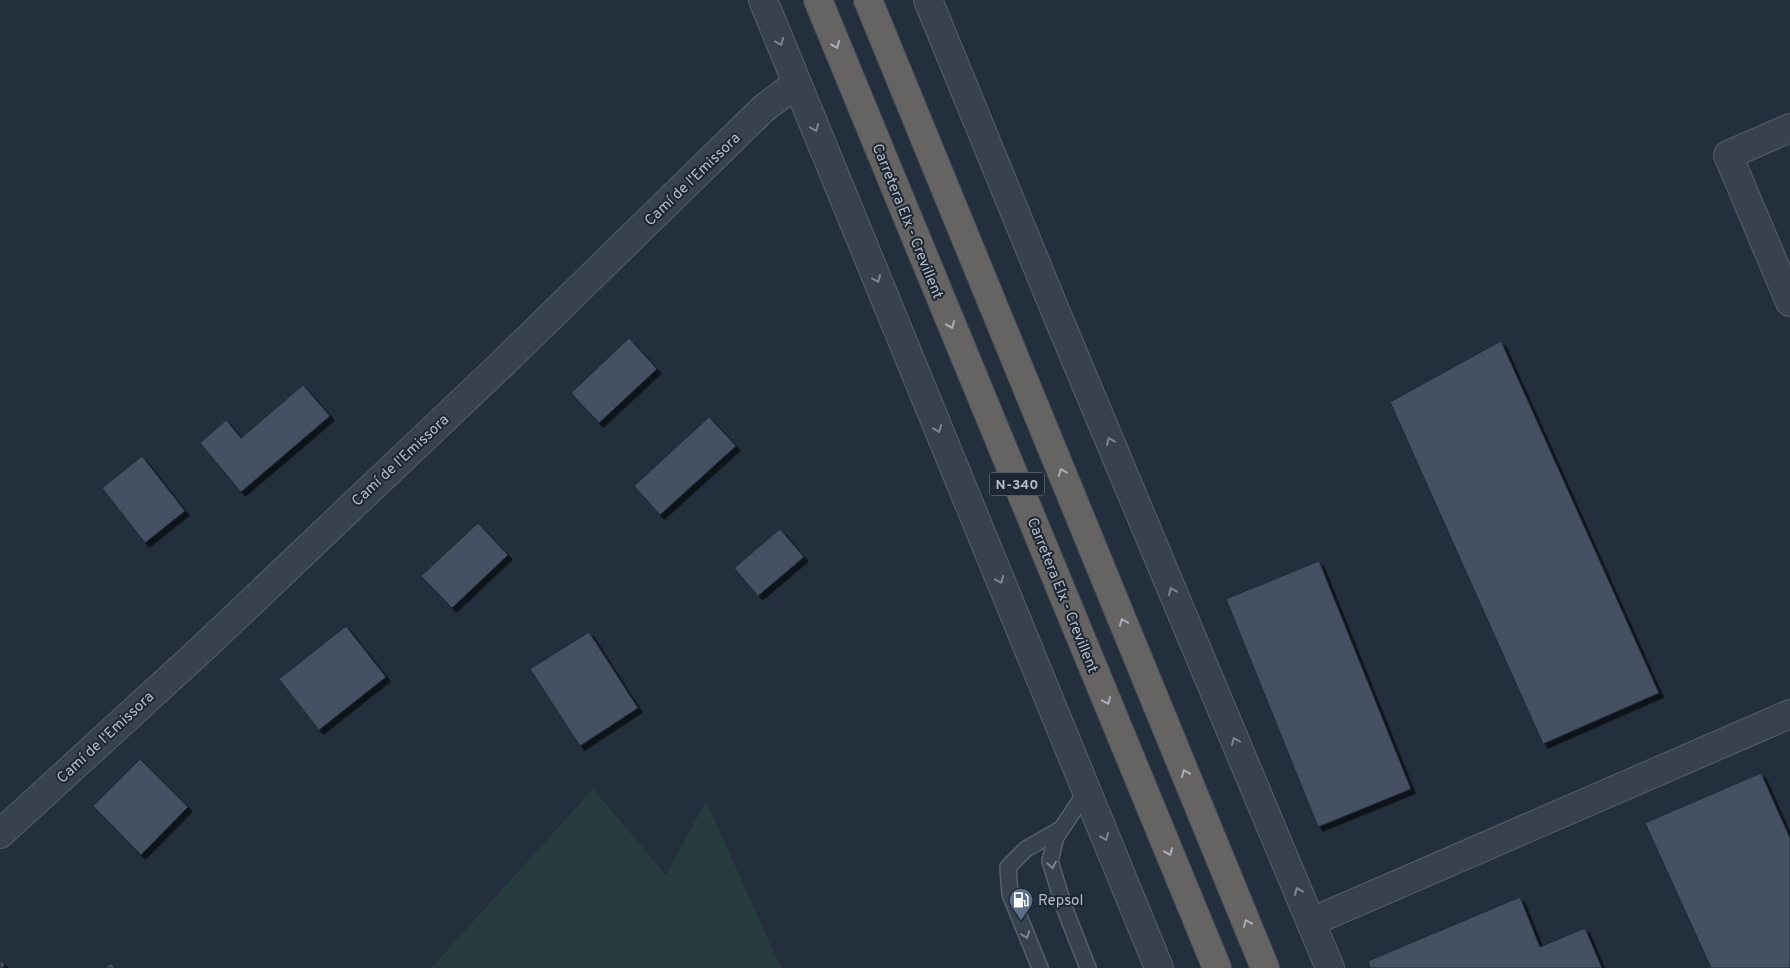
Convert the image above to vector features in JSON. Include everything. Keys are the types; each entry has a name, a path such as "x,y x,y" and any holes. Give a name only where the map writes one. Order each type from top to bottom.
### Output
{"highway":[{"name":"Carretera Elx - Crevillent","path":"818,0 1217,968"},
{"name":"N-340","path":"868,0 1265,968"}],"street":[{"path":"763,0 1158,968"},
{"path":"928,0 1055,310 1330,968"},
{"name":"Camí de l'Emissora","path":"0,834 204,647 446,417 763,110 797,83"},
{"path":"1790,128 1728,155 1790,302"},
{"path":"1311,922 1790,714"}],"lane":[{"path":"1086,792 1056,837 1050,861 1064,907 1088,968"},
{"path":"1040,968 1010,894 1008,867 1026,849 1061,829"}],"green space":[{"path":"593,789 666,875 706,801 781,968 431,968"}],"building":[{"path":"629,338 657,369 599,423 571,393"},
{"path":"1501,341 1659,693 1543,744 1390,402"},
{"path":"303,385 330,416 241,492 200,443 226,420 241,438"},
{"path":"709,417 736,446 660,515 634,486"},
{"path":"142,456 185,511 145,543 102,488"},
{"path":"478,523 508,555 452,608 421,576"},
{"path":"780,529 804,557 758,596 734,568"},
{"path":"1319,561 1411,789 1318,827 1226,599"},
{"path":"346,626 386,677 319,730 279,679"},
{"path":"589,632 638,708 580,746 530,669"},
{"path":"140,759 188,807 141,855 93,806"},
{"path":"1761,773 1790,838 1790,968 1711,968 1645,823"},
{"path":"1520,897 1540,947 1585,928 1602,968 1370,968 1368,961"},
{"path":"0,960 5,965 2,968 0,968"},
{"path":"111,963 115,968 105,968"}],"place":[{"name":"Repsol","path":"1021,921"}]}
